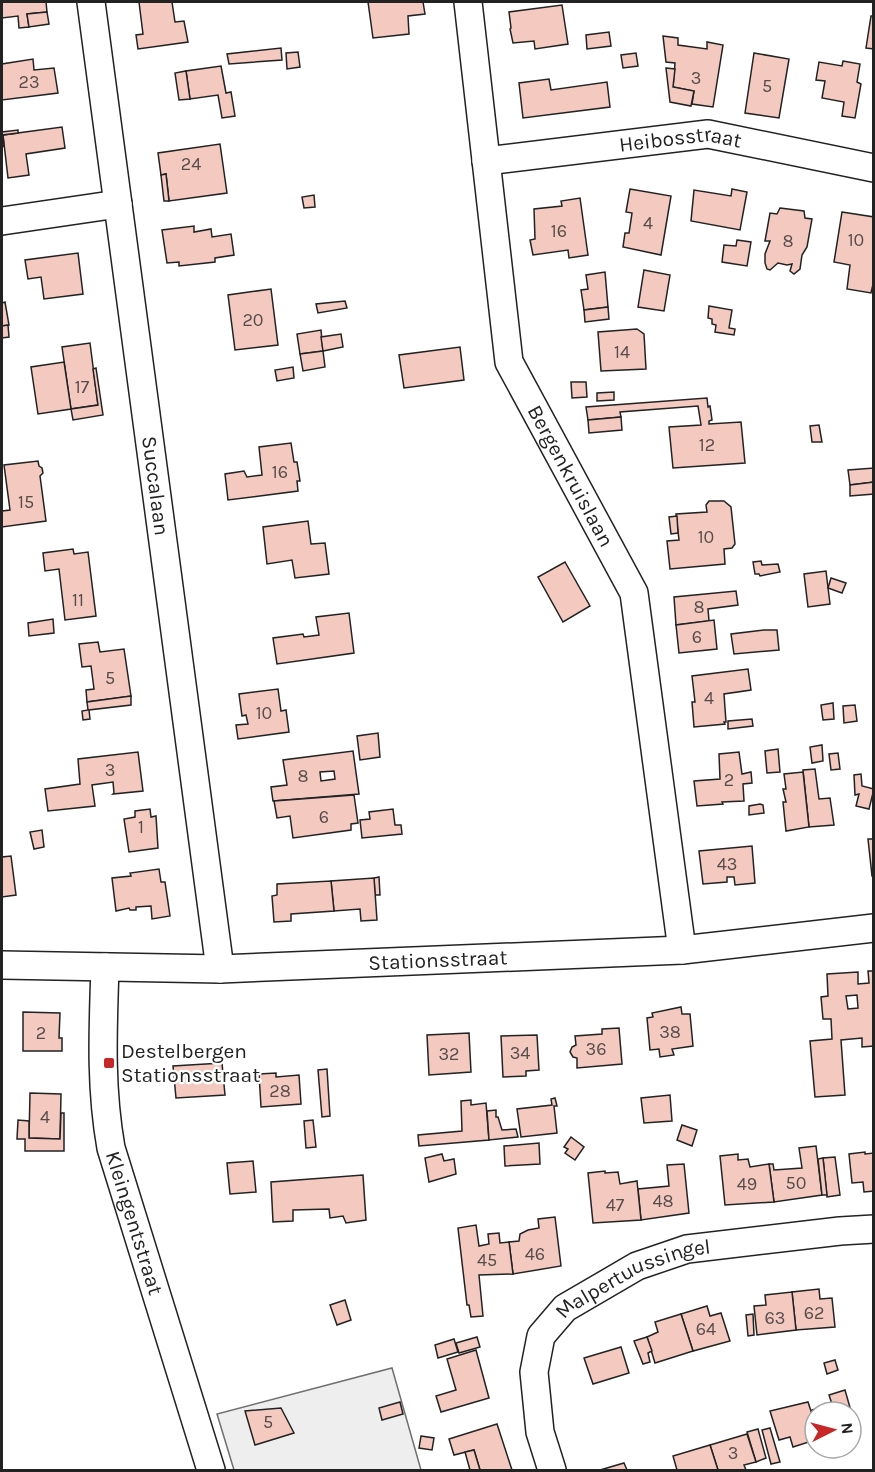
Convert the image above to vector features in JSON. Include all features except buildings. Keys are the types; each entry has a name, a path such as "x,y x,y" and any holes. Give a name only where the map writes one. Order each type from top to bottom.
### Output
{"street":[{"name":"Succalaan","path":"91,2 220,969"},
{"name":"Bergenkruislaan","path":"468,2 509,362 634,593 682,950"},
{"name":"Heibosstraat","path":"486,160 708,134 873,168"},
{"path":"2,220 118,204"},
{"name":"Stationsstraat","path":"2,965 220,969 682,950 873,928"},
{"name":"Kleingentstraat","path":"105,967 102,1063 105,1113 111,1148 212,1470"},
{"name":"Malpertuussingel","path":"552,1470 540,1432 534,1371 541,1336 565,1308 637,1266 687,1250 873,1229"}],"shaded area":[{"path":"392,1368 421,1470 234,1470 217,1414"}],"place":[{"name":"Destelbergen Stationsstraat","path":"109,1063"}]}
